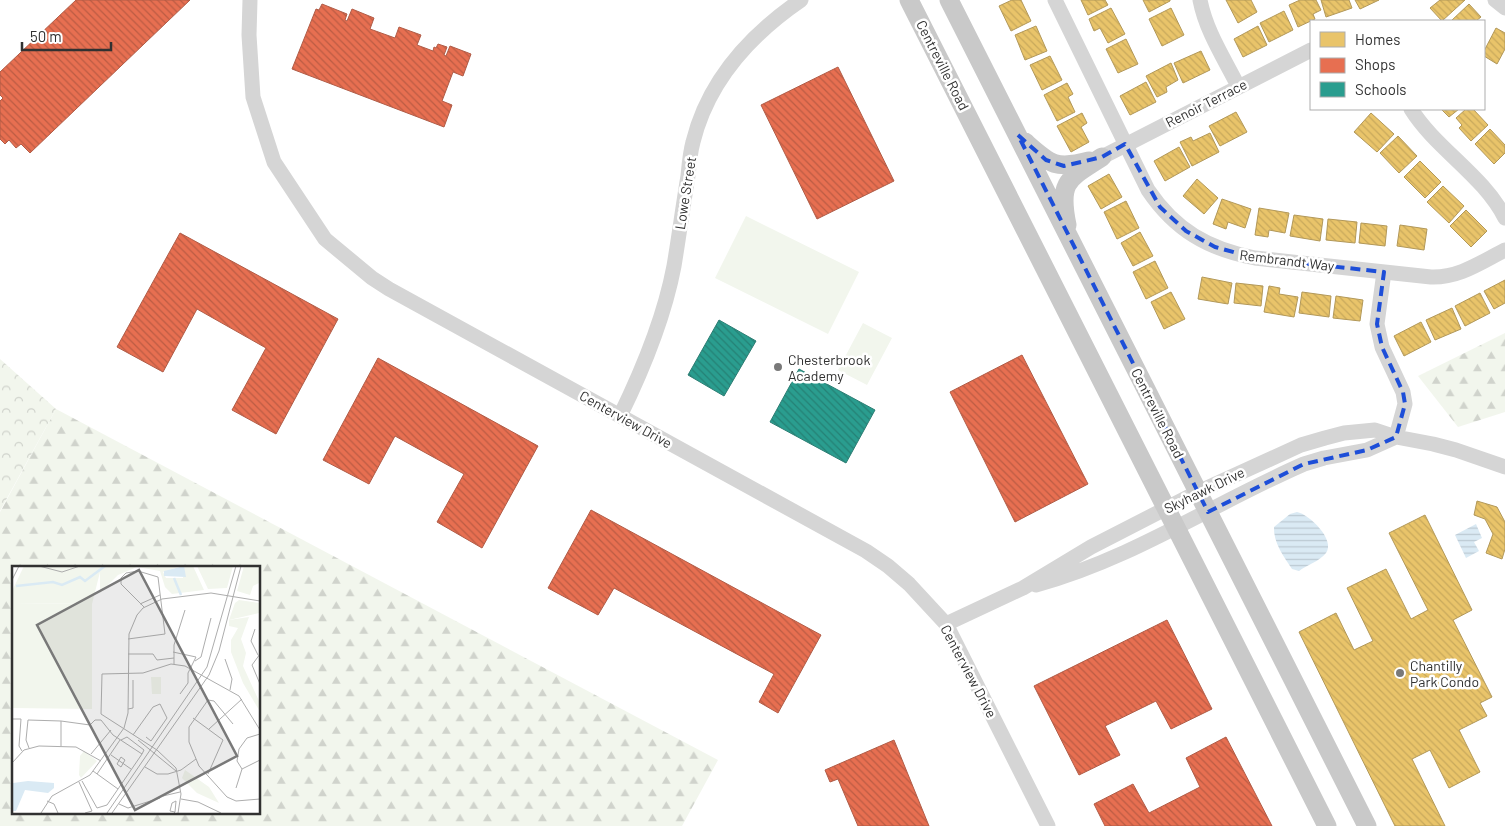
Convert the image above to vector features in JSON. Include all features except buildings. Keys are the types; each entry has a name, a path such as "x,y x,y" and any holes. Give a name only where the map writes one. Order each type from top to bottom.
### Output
{"main road":[{"name":"Centreville Road","path":"910,0 1327,826"},
{"name":"Centreville Road","path":"949,0 1367,826"},
{"path":"1018,135 1046,160 1054,164 1074,165 1102,157"},
{"path":"1071,240 1065,214 1066,188 1069,180 1102,157"}],"street":[{"name":"Centerview Drive","path":"250,0 249,34 253,96 274,162 325,239 389,290 866,551 888,566 909,584 946,624 1048,826"},
{"name":"Lowe Street","path":"620,416 639,377 661,317 674,267 693,142 703,111 713,92 744,47 760,31 801,0"},
{"name":"Rembrandt Way","path":"1055,0 1148,190 1160,207 1186,231 1214,247 1255,258 1443,277 1469,269 1505,250"},
{"path":"1200,0 1208,29 1238,86"},
{"path":"1495,0 1505,8"},
{"name":"Renoir Terrace","path":"1102,157 1310,50"},
{"path":"1412,110 1422,124 1493,199 1505,218"},
{"path":"1384,272 1377,324 1382,347 1400,384 1405,404 1396,437"},
{"name":"Skyhawk Drive","path":"946,624 1023,588 1091,547 1198,492 1301,445 1325,438 1344,433 1375,430 1396,437 1433,444 1505,467"},
{"name":"Skyhawk Drive","path":"1023,588 1066,576 1177,528 1304,464 1324,458 1367,450 1396,437"}],"highlighted area":[{"path":"1018,135 1046,160 1064,166 1102,157 1125,144 1160,207 1186,231 1215,247 1255,258 1384,272 1377,324 1382,347 1403,392 1405,404 1396,437 1367,450 1304,464 1208,512"}],"green space":[{"path":"746,216 859,272 828,334 715,278"},
{"path":"863,323 892,338 867,385 838,370"},
{"path":"1505,333 1505,412 1458,427 1418,376"},
{"path":"0,359 56,409 0,511"},
{"path":"56,409 718,760 682,826 0,826 0,512"}],"shaded area":[{"path":"1297,512 1308,517 1320,528 1327,541 1328,548 1326,553 1320,558 1299,571 1292,569 1277,544 1274,533 1274,527 1290,514"},
{"path":"1476,524 1482,538 1474,542 1479,551 1466,558 1455,535"}],"place":[{"name":"Chesterbrook Academy","path":"778,367"},
{"name":"Chantilly Park Condo","path":"1400,673"}]}
